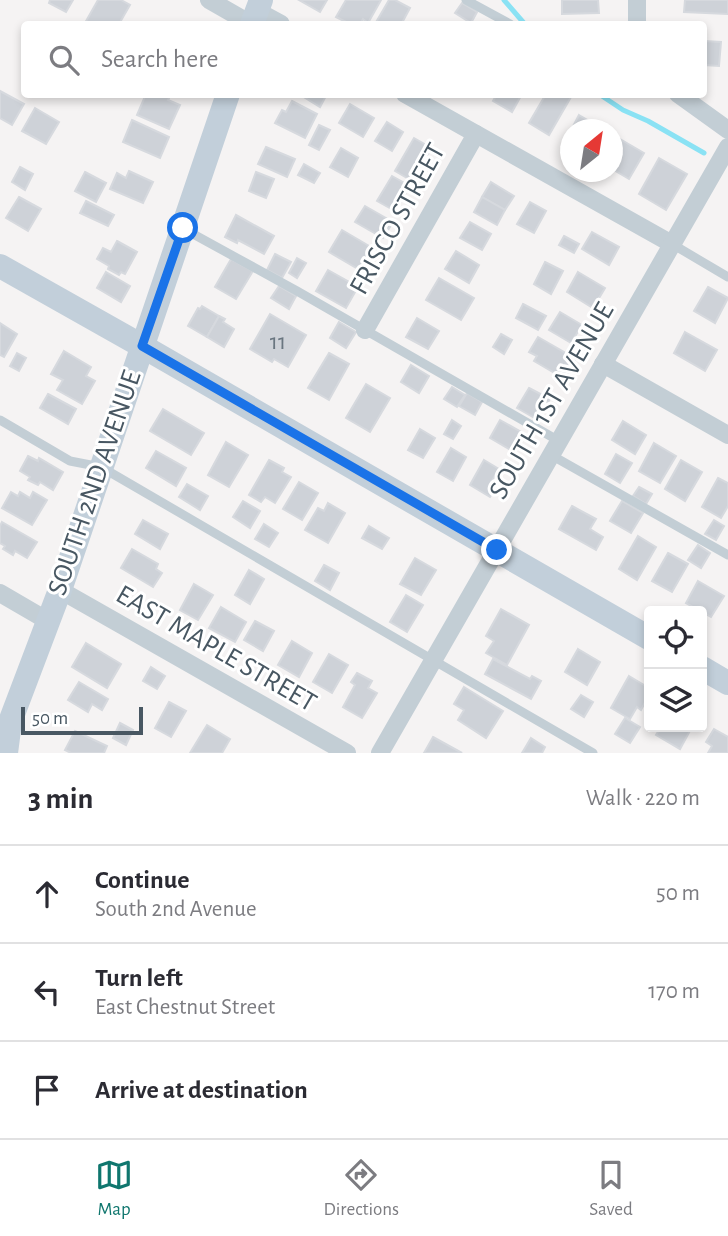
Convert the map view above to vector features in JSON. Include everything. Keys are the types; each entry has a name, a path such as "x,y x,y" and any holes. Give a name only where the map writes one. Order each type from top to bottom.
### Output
{"main road":[{"name":"SOUTH 2ND AVENUE","path":"5,753 10,722 60,590 227,98"},
{"path":"0,266 644,635"},
{"path":"704,669 728,683"}],"street":[{"path":"209,0 272,21"},
{"path":"636,21 637,0"},
{"path":"412,98 672,244"},
{"path":"684,98 728,130"},
{"name":"FRISCO STREET","path":"366,330 476,135"},
{"name":"SOUTH 1ST AVENUE","path":"380,753 728,147"},
{"path":"603,364 728,435"},
{"name":"EAST MAPLE STREET","path":"60,590 346,753"},
{"path":"0,593 48,621"}],"lane":[{"path":"466,0 504,21"},
{"path":"183,228 366,330 728,555"},
{"path":"672,244 728,277"},
{"path":"0,420 69,461 101,467 593,753"}],"building":[{"path":"50,0 73,0 66,12 49,3"},
{"path":"98,0 121,0 130,5 121,21 86,21"},
{"path":"299,0 327,0 320,12"},
{"path":"346,0 381,0 369,21 344,21 336,17"},
{"path":"389,0 395,0 410,8 403,21 377,21"},
{"path":"562,0 598,0 599,13 562,14"},
{"path":"685,0 728,0 728,14 684,12"},
{"path":"462,3 477,12 472,21 455,13"},
{"path":"707,41 721,42 719,66 707,65"},
{"path":"0,91 24,104 12,125 0,118"},
{"path":"144,98 169,98 168,100 180,105 169,129 137,115"},
{"path":"305,98 325,98 320,107"},
{"path":"495,98 520,98 512,112 493,101"},
{"path":"544,98 570,98 549,135 529,123"},
{"path":"292,101 317,114 305,138 275,123 282,110 286,112"},
{"path":"350,104 374,118 363,137 339,123"},
{"path":"35,108 59,122 46,144 22,131"},
{"path":"132,120 169,137 160,158 123,142"},
{"path":"387,122 403,132 392,151 375,141"},
{"path":"319,125 330,130 319,150 309,145"},
{"path":"414,138 428,146 425,150 429,152 412,181 395,171"},
{"path":"623,141 644,153 629,179 623,175"},
{"path":"266,147 295,159 287,177 258,164"},
{"path":"341,148 358,158 348,177 330,167"},
{"path":"659,158 687,174 666,210 639,194"},
{"path":"304,164 320,173 314,183 298,175"},
{"path":"20,167 33,174 25,190 12,182"},
{"path":"129,171 153,182 143,203 110,189 117,173 126,178"},
{"path":"85,172 106,183 96,202 75,191"},
{"path":"256,172 274,179 266,198 249,191"},
{"path":"392,176 410,186 395,211 377,201"},
{"path":"491,182 514,196 505,210 482,197"},
{"path":"19,197 41,209 28,231 6,218"},
{"path":"482,197 505,210 497,225 474,212"},
{"path":"86,201 114,215 108,226 80,213"},
{"path":"530,202 546,211 534,233 517,224"},
{"path":"365,206 393,222 383,238 355,222"},
{"path":"236,215 274,236 264,254 238,240 237,243 225,237"},
{"path":"470,222 491,234 482,250 460,238"},
{"path":"342,230 376,250 363,272 329,252"},
{"path":"592,232 619,247 609,265 582,249"},
{"path":"564,236 579,244 574,253 559,245"},
{"path":"117,241 137,252 125,274 121,272 119,275 97,259 103,248 111,252"},
{"path":"456,251 479,265 469,283 445,269"},
{"path":"275,254 291,262 282,278 267,270"},
{"path":"297,258 306,263 297,278 289,273"},
{"path":"231,259 253,271 236,299 215,287"},
{"path":"545,262 563,271 551,294 534,284"},
{"path":"328,270 358,287 346,308 316,291"},
{"path":"106,272 130,286 121,302 97,288"},
{"path":"578,272 605,288 593,308 567,292"},
{"path":"439,278 474,298 461,320 426,300"},
{"path":"279,286 296,296 289,309 271,298"},
{"path":"708,287 728,298 715,323 694,311"},
{"path":"523,304 546,316 538,330 516,318"},
{"path":"202,306 219,316 207,337 188,326 198,308"},
{"path":"560,312 582,325 571,343 549,330"},
{"path":"270,314 306,335 288,367 274,359 272,362 250,349"},
{"path":"219,316 234,329 224,347 207,337"},
{"path":"417,318 439,331 428,349 406,337"},
{"path":"339,322 356,332 346,348 330,338"},
{"path":"0,323 17,334 4,357 0,355"},
{"path":"685,332 717,350 705,371 674,353"},
{"path":"501,334 512,340 504,354 493,347"},
{"path":"538,337 576,359 565,379 534,361 537,356 529,352"},
{"path":"64,351 91,367 86,376 95,381 82,404 57,390 63,380 51,374"},
{"path":"17,353 26,358 19,371 10,366"},
{"path":"329,353 349,364 329,400 308,388"},
{"path":"411,365 429,376 419,393 401,382"},
{"path":"366,384 390,398 370,432 346,418"},
{"path":"452,387 465,395 457,407 444,399"},
{"path":"529,388 550,399 538,420 517,408"},
{"path":"467,393 482,402 475,415 459,406"},
{"path":"48,394 76,409 68,424 40,408"},
{"path":"163,409 204,433 191,455 150,431"},
{"path":"452,420 461,426 453,439 444,434"},
{"path":"500,420 525,434 514,452 490,438"},
{"path":"623,421 646,435 635,454 612,440"},
{"path":"420,429 435,438 423,458 408,450"},
{"path":"226,442 248,455 229,487 208,475"},
{"path":"654,443 676,456 660,483 639,471"},
{"path":"451,448 466,457 453,481 437,472"},
{"path":"156,451 186,468 176,486 146,468"},
{"path":"616,454 632,463 620,483 605,474"},
{"path":"28,456 38,461 39,458 63,472 53,490 40,482 38,485 28,480 30,477 20,471"},
{"path":"269,460 284,468 282,472 291,477 275,503 265,497 261,502 249,495"},
{"path":"484,460 499,469 490,484 496,487 490,497 470,485"},
{"path":"681,460 702,472 685,501 665,489"},
{"path":"718,478 728,483 728,506 721,518 702,507"},
{"path":"299,482 318,493 302,520 283,509"},
{"path":"187,484 208,496 200,510 179,497"},
{"path":"639,487 652,494 646,504 633,496"},
{"path":"11,492 18,496 20,492 30,498 33,492 47,500 32,525 2,508"},
{"path":"243,501 260,511 250,528 233,517"},
{"path":"622,501 643,513 631,533 610,521"},
{"path":"328,503 345,513 328,543 305,530 318,508 324,511"},
{"path":"572,506 596,519 590,529 603,537 596,550 559,529"},
{"path":"143,520 168,534 160,549 135,534"},
{"path":"714,520 724,526 716,540 705,534"},
{"path":"2,522 37,542 27,558 15,551 13,555 3,549 5,546 0,543"},
{"path":"264,524 278,533 269,547 255,539"},
{"path":"369,526 389,538 382,549 362,538"},
{"path":"638,536 656,547 637,580 619,569"},
{"path":"698,545 710,553 701,568 688,560"},
{"path":"132,549 158,564 156,569 162,573 153,587 121,568"},
{"path":"668,553 688,564 672,592 652,581"},
{"path":"415,558 436,570 421,595 400,584"},
{"path":"324,565 339,573 330,590 315,581"},
{"path":"249,570 264,579 250,604 235,595"},
{"path":"698,581 724,596 711,617 707,615 707,606 691,606 686,603"},
{"path":"194,584 213,595 198,620 180,610"},
{"path":"406,595 423,605 407,632 390,622"},
{"path":"221,607 246,622 235,642 209,628"},
{"path":"501,609 529,625 507,665 486,653 494,641 486,636"},
{"path":"255,621 274,631 263,651 244,640"},
{"path":"292,641 312,653 299,677 278,665"},
{"path":"86,643 121,664 107,688 72,667"},
{"path":"578,649 600,662 587,685 565,672"},
{"path":"329,654 348,665 332,693 313,682"},
{"path":"493,659 530,679 532,676 541,681 531,699 485,674"},
{"path":"151,667 165,676 157,689 143,681"},
{"path":"357,673 372,681 368,688 377,693 362,718 343,707 355,685 351,682"},
{"path":"629,676 644,685 644,704 641,710 637,707 630,719 611,708"},
{"path":"79,682 108,699 102,710 92,704 88,712 68,700"},
{"path":"464,687 503,711 486,738 458,720 464,710 454,704"},
{"path":"581,695 593,702 584,717 571,709"},
{"path":"169,702 186,711 171,737 155,728"},
{"path":"625,718 640,727 630,743 615,734"},
{"path":"120,723 133,730 126,745 113,738"},
{"path":"207,725 230,739 222,753 190,753"},
{"path":"714,729 728,737 728,753 708,753 712,746 706,742"},
{"path":"75,731 107,746 104,753 71,753 65,750"},
{"path":"658,732 689,732 680,749 656,735"},
{"path":"433,737 462,753 424,753"},
{"path":"531,738 545,747 542,753 522,753"}],"waterway":[{"path":"504,0 522,21"},
{"path":"605,98 704,153"}],"route":[{"path":"183,228 142,346 497,550"}]}
